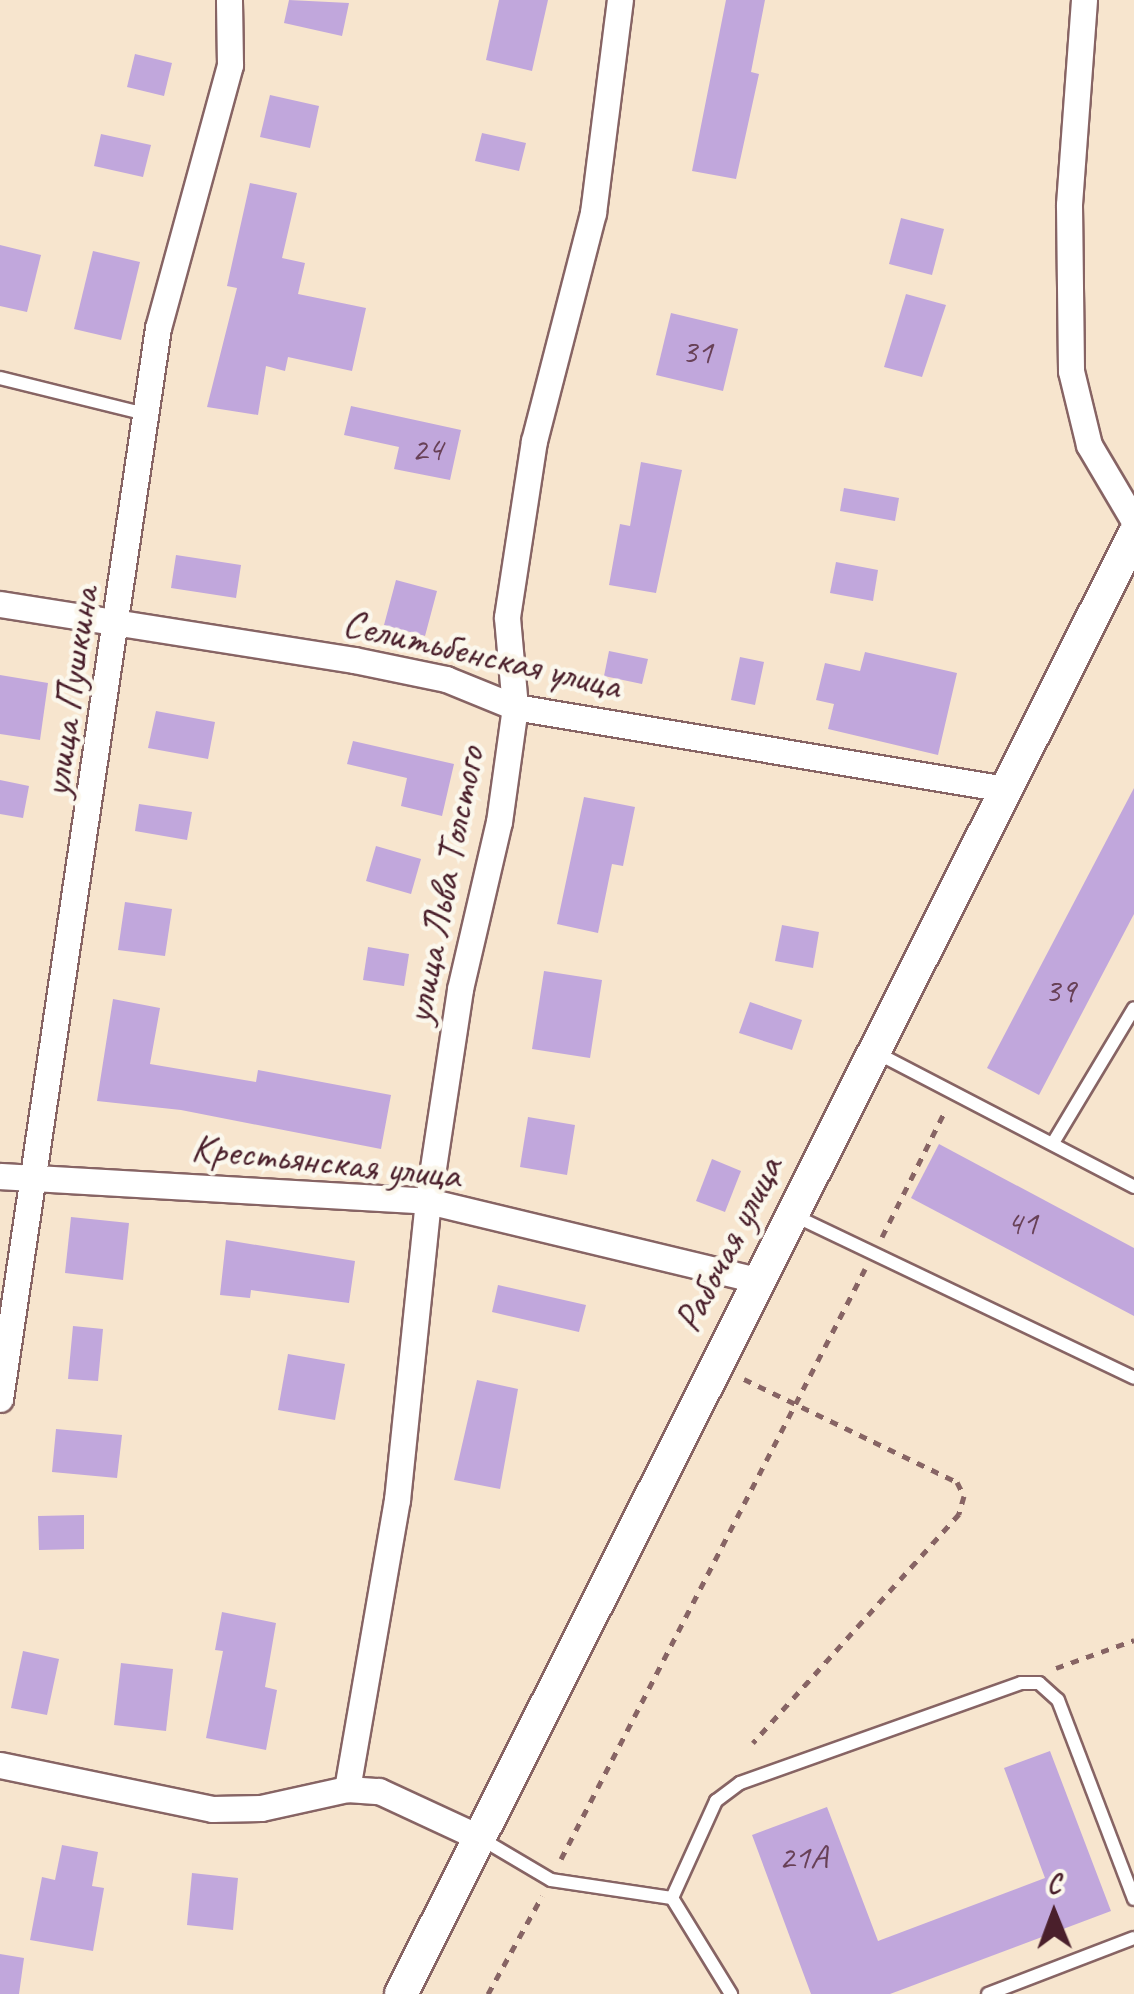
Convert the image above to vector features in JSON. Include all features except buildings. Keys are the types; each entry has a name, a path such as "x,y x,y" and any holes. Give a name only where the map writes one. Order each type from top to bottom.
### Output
{"street":[{"name":"улица Пушкина","path":"0,1399 118,628 158,328 230,65 228,0"},
{"name":"улица Льва Толстого","path":"347,1789 397,1500 428,1201 460,989 499,822 515,707 506,617 534,441 593,213 620,0"},
{"path":"1084,0 1069,205 1071,370 1088,445 1134,521"},
{"name":"Рабочая улица","path":"401,1994 714,1364 1130,552"},
{"name":"Селитьбенская улица","path":"0,604 118,628 354,660 446,679 515,707 1007,788"},
{"name":"Крестьянская улица","path":"0,1176 428,1201 757,1280"},
{"path":"0,1765 212,1810 261,1808 347,1789 410,1800 478,1837"}],"lane":[{"path":"0,378 145,414"},
{"path":"1054,1143 1134,1008"},
{"path":"875,1052 1134,1187"},
{"path":"790,1214 875,1250 1134,1378"},
{"path":"672,1898 716,1800 740,1783 1021,1683 1038,1684 1058,1700 1134,1899"},
{"path":"478,1837 551,1880 672,1898 731,1994"},
{"path":"988,1994 1134,1938"}],"path":[{"path":"488,1994 551,1880 954,1092"},
{"path":"714,1364 958,1482 964,1496 959,1514 753,1743"},
{"path":"1038,1684 1060,1665 1134,1640"}]}
